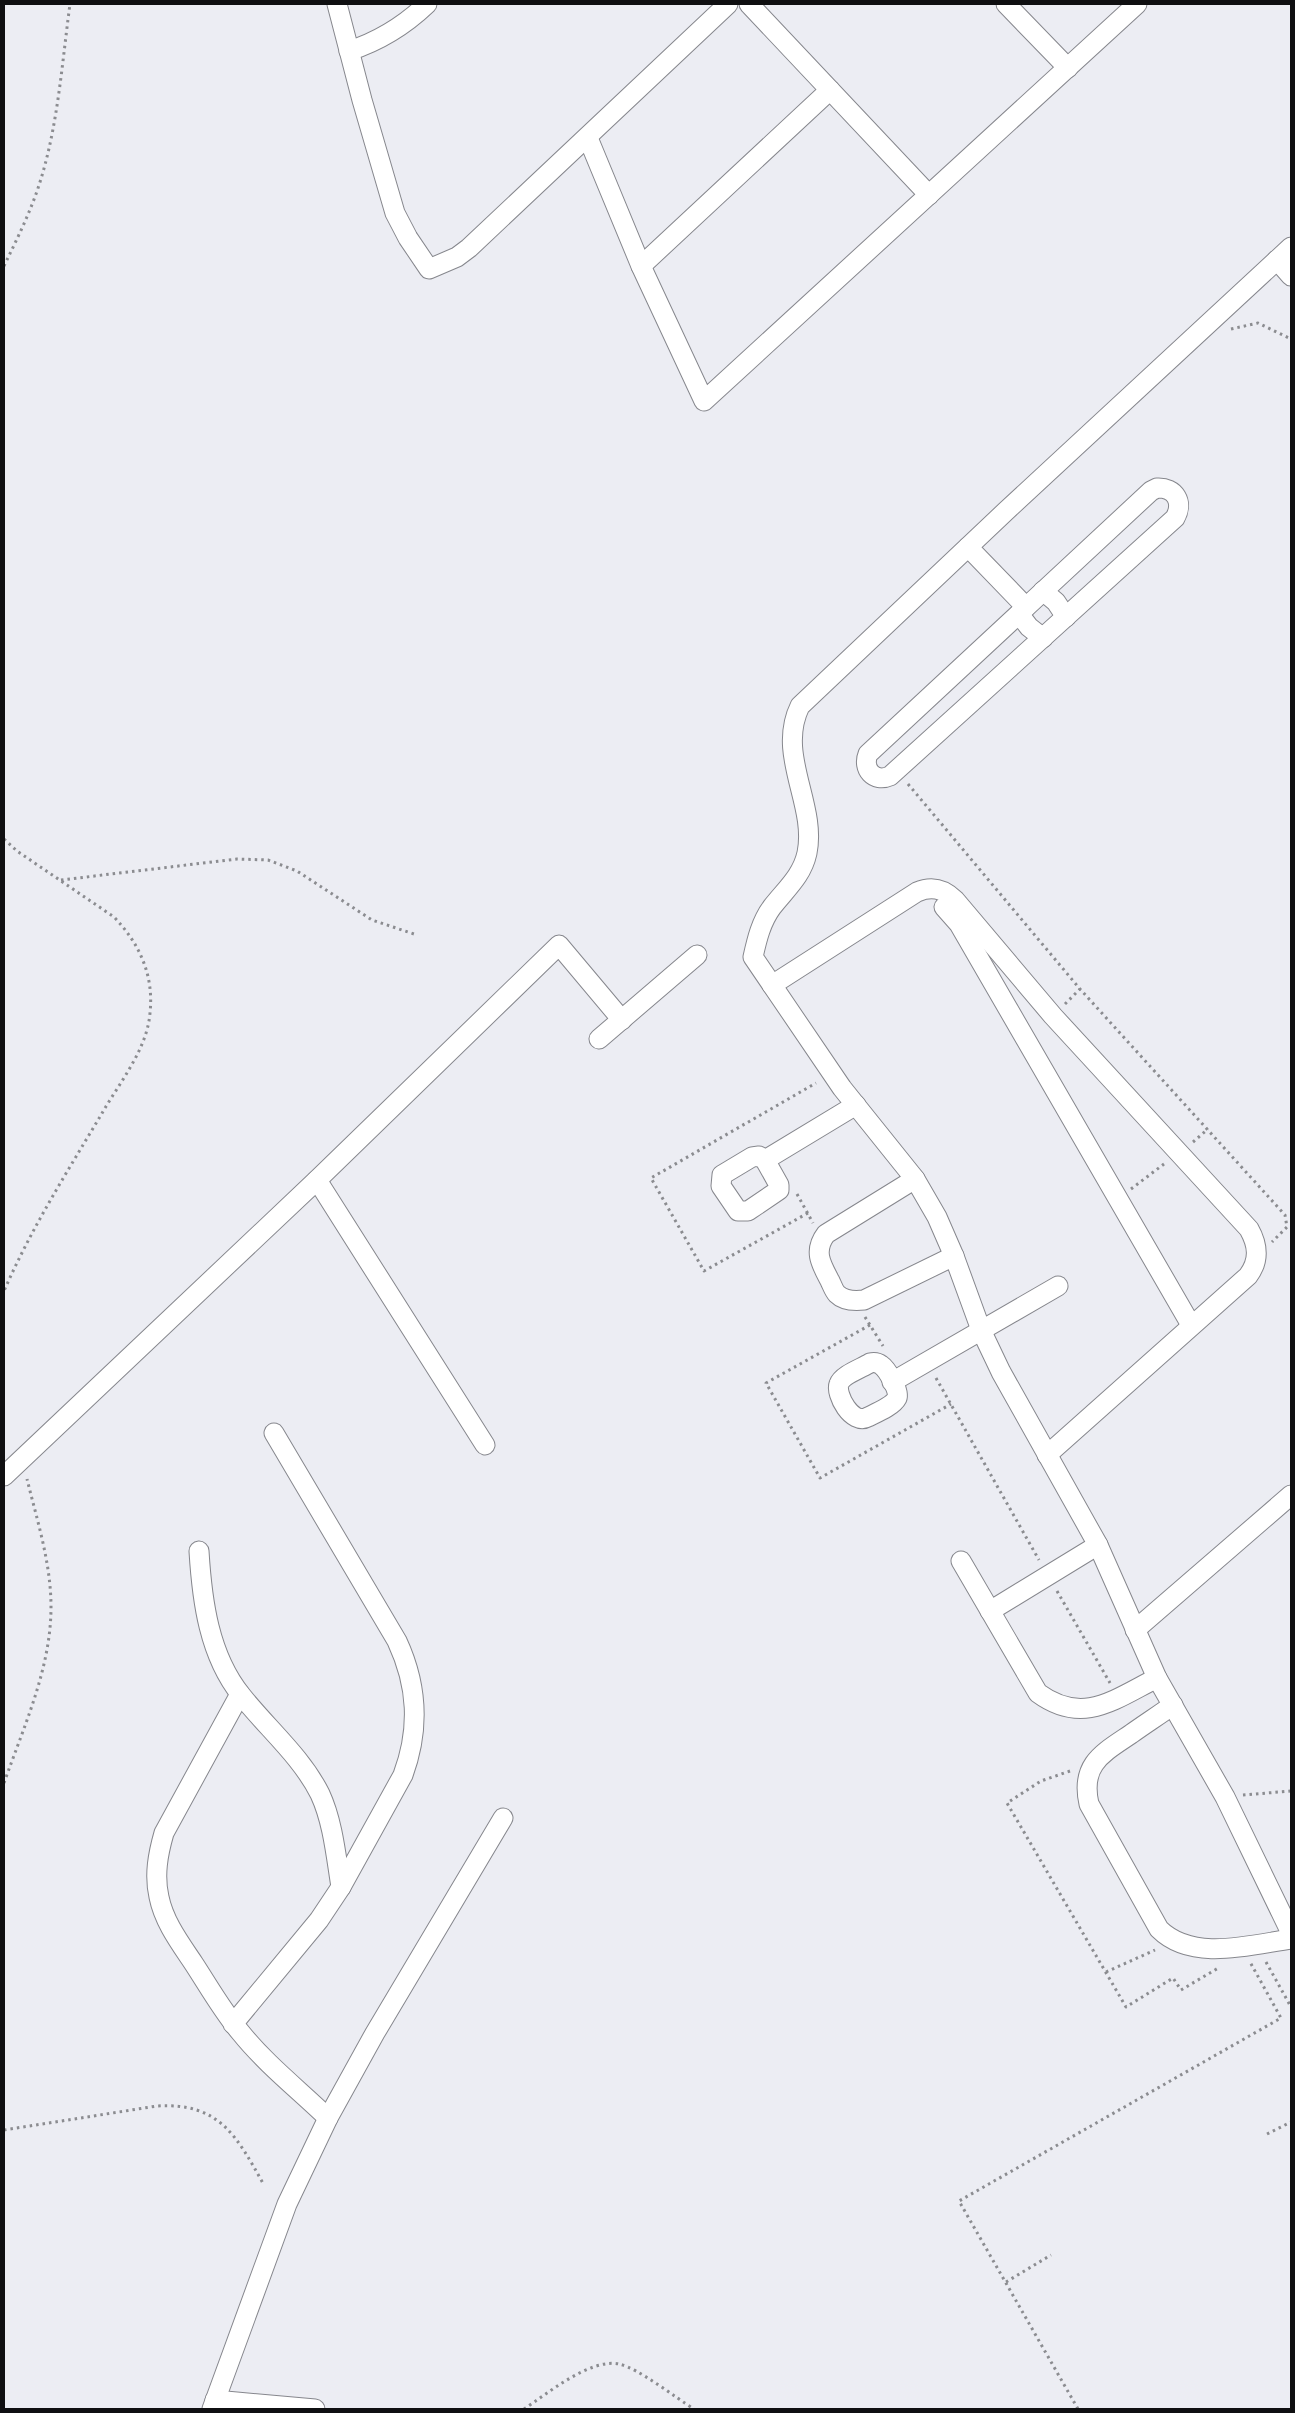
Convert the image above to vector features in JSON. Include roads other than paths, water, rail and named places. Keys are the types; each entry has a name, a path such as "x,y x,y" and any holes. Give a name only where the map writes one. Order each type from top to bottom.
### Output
{"street":[{"path":"337,4 395,213 408,238 429,269 457,257 469,248 588,138 728,4"},
{"path":"349,51 382,39 397,30 427,4"},
{"path":"749,4 929,195"},
{"path":"1006,4 1068,68"},
{"path":"588,138 641,266 704,401 1137,4"},
{"path":"641,266 830,90"},
{"path":"1291,247 800,706 795,718 794,761 806,817 809,842 807,854 797,878 772,908 760,931 753,957 832,1074 915,1179 937,1217 982,1330 1001,1372 1098,1545 1158,1678 1225,1797 1291,1933"},
{"path":"1277,260 1291,276"},
{"path":"1163,488 1175,494 1179,506 1174,518 896,770 885,778 875,777 866,764 868,754 1043,592 1150,491 1163,488"},
{"path":"968,547 1023,610 1030,627 1043,638"},
{"path":"1043,592 1056,602 1066,617"},
{"path":"772,985 920,891 935,888 942,890 954,900 1053,1016 1249,1229 1256,1241 1258,1254 1253,1269 1248,1276 1047,1454"},
{"path":"920,891 942,904 959,924 1191,1325"},
{"path":"4,1476 317,1180 559,945 622,1020"},
{"path":"600,1039 697,955"},
{"path":"765,1160 856,1105"},
{"path":"915,1179 826,1234 822,1239 818,1254 819,1261 836,1294 856,1301 864,1300 954,1256"},
{"path":"317,1180 485,1445"},
{"path":"892,1382 1058,1286"},
{"path":"233,2024 319,1920 341,1886 403,1775 413,1741 415,1723 414,1689 407,1664 397,1641 274,1432"},
{"path":"1135,1630 1291,1495"},
{"path":"990,1611 1098,1545"},
{"path":"199,1551 206,1615 214,1643 225,1669 240,1694 302,1766 320,1795 331,1828 341,1886"},
{"path":"961,1561 1038,1693 1052,1703 1079,1709 1093,1707 1118,1698 1158,1678"},
{"path":"240,1694 164,1833 158,1854 156,1875 159,1896 165,1917 233,2024 254,2047 328,2118"},
{"path":"1173,1705 1100,1755 1093,1764 1087,1784 1090,1804 1159,1929 1174,1942 1201,1949 1247,1948 1291,1938"},
{"path":"316,2409 214,2405 288,2204 328,2118 375,2033 503,1818"}]}
